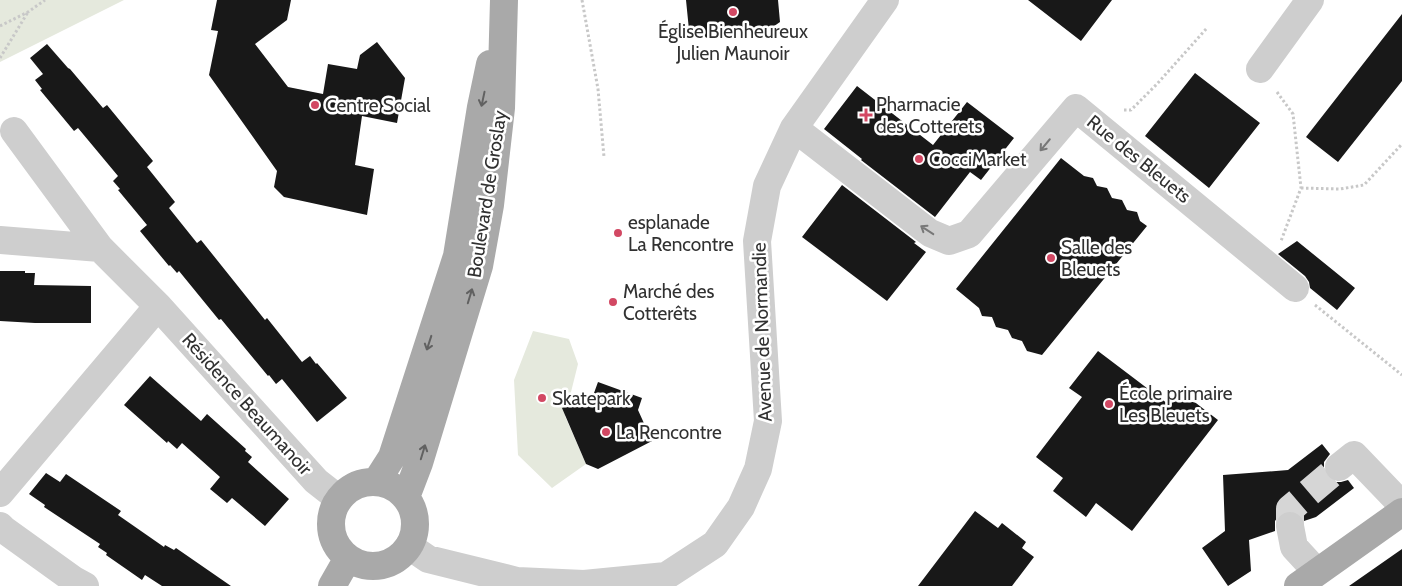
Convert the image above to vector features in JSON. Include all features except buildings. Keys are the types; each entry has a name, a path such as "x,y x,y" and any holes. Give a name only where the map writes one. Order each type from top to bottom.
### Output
{"main road":[{"name":"Boulevard de Groslay","path":"376,482 392,457 457,256 481,107 504,0"},
{"name":"Boulevard de Groslay","path":"406,497 419,463 479,266 491,195 501,108 504,0"},
{"path":"376,482 392,486 406,497 412,508 415,521 414,534 409,546 393,562 382,566 359,562 338,549 332,537 330,524 333,511 339,499 349,489 362,483 376,482"},
{"path":"1307,579 1402,512"},
{"path":"332,586 359,562"},
{"path":"351,586 359,562"}],"street":[{"name":"Avenue de Normandie","path":"409,546 428,559 517,581 584,584 666,576 715,544 741,507 758,469 768,421 757,241 768,186 794,128 885,0"},
{"path":"1260,69 1310,0"},
{"name":"Rue des Bleuets","path":"794,128 930,233 949,241 970,234 1076,108 1295,288"},
{"name":"Résidence Beaumanoir","path":"14,131 100,248 158,306 316,481 339,499"},
{"path":"0,240 100,248"},
{"path":"0,493 158,306"},
{"path":"1339,467 1354,455 1402,505"},
{"path":"0,526 3,530 85,586"},
{"path":"1290,526 1294,547 1307,579"}],"path":[{"path":"0,26 28,12 45,0"},
{"path":"582,0 598,89 604,157"},
{"path":"0,58 28,12"},
{"path":"1131,110 1158,84 1207,28"},
{"path":"1260,69 1293,114 1300,188 1281,240 1261,260"},
{"path":"1300,188 1340,189 1364,185 1402,144"},
{"path":"1295,288 1402,376"}],"shaded area":[{"path":"0,0 124,0 0,62"},
{"name":"Skatepark","path":"533,331 569,339 578,364 565,416 586,464 552,488 518,455 514,380"}],"tunnel":[{"path":"1290,526 1290,509 1339,467"}],"place":[{"name":"Église Bienheureux Julien Maunoir","path":"733,12"},
{"name":"Centre Social","path":"315,105"},
{"name":"Pharmacie des Cotterets","path":"866,115"},
{"name":"CocciMarket","path":"919,159"},
{"name":"esplanade La Rencontre","path":"618,233"},
{"name":"Salle des Bleuets","path":"1051,258"},
{"name":"Marché des Cotterêts","path":"613,302"},
{"name":"Skatepark","path":"542,398"},
{"name":"École primaire Les Bleuets","path":"1109,404"},
{"name":"La Rencontre","path":"606,432"}]}
